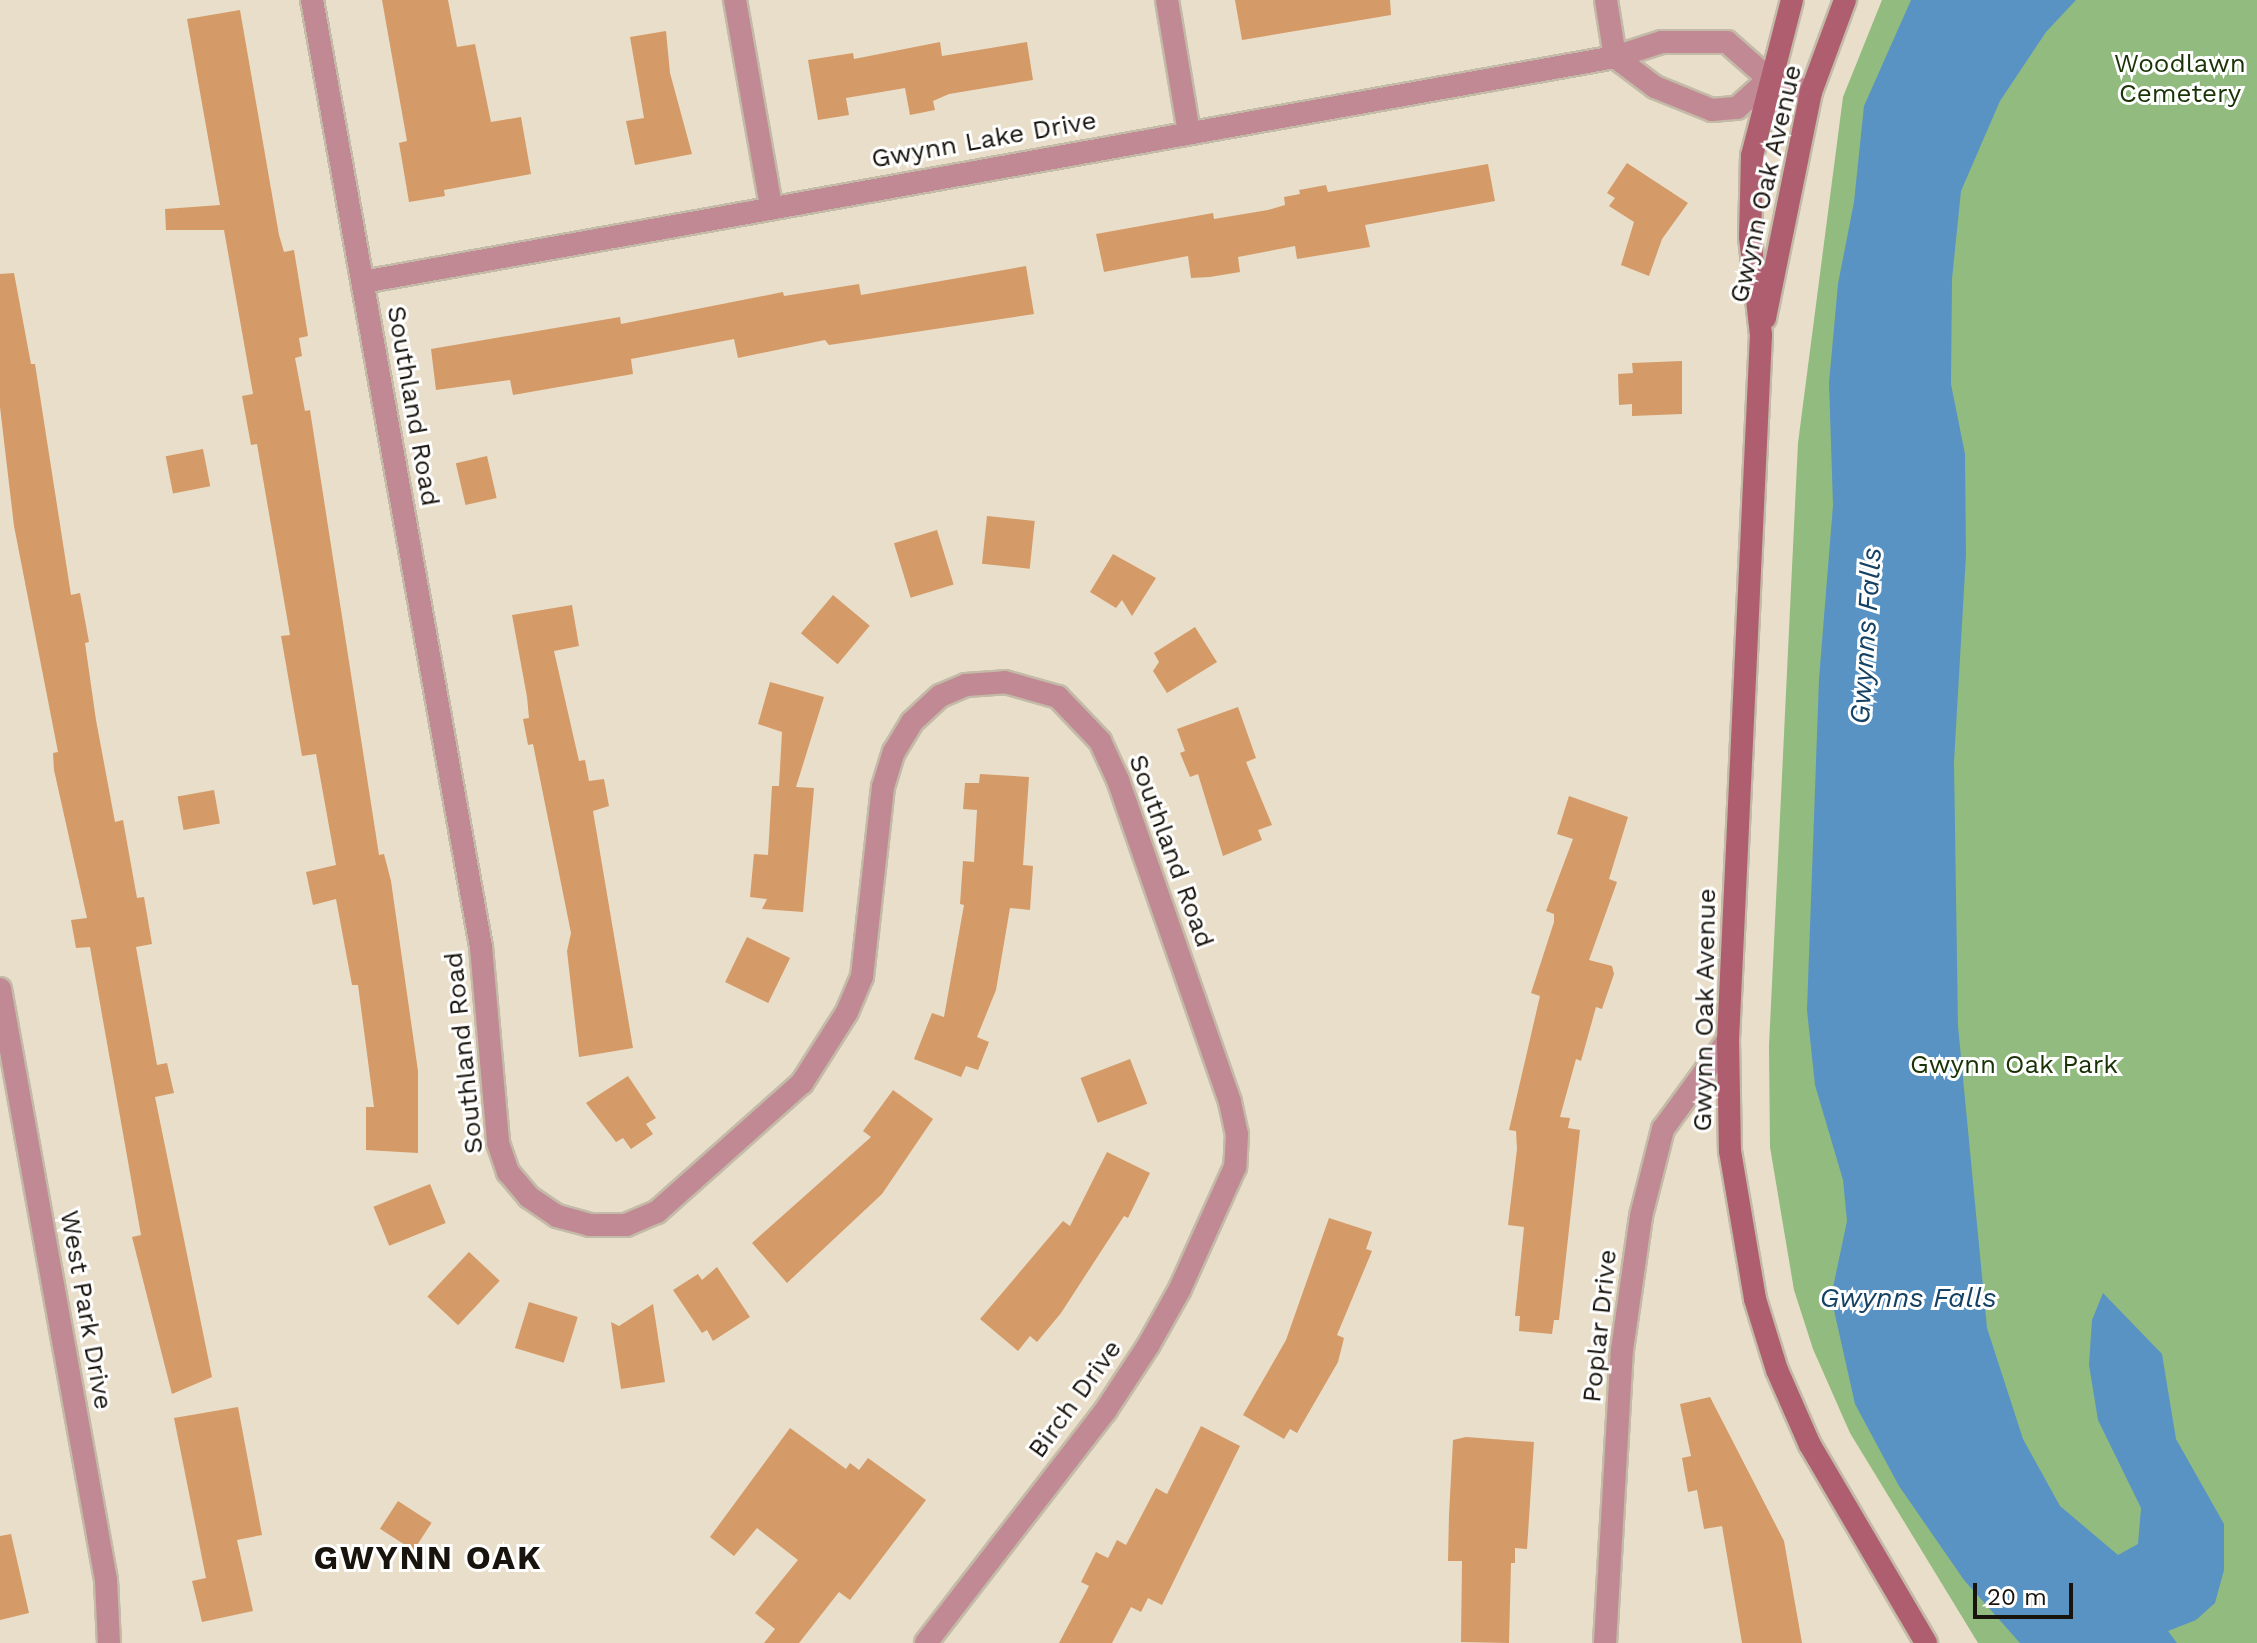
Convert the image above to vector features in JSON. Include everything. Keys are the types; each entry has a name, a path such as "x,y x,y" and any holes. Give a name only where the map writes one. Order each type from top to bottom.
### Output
{"main road":[{"name":"Gwynn Oak Avenue","path":"1792,0 1769,79 1752,156 1750,210 1761,335 1728,1040 1730,1151 1741,1233 1777,1370 1810,1445 1926,1643"},
{"name":"Gwynn Oak Avenue","path":"1761,335 1811,92 1845,0"}],"street":[{"name":"Southland Road","path":"312,0 481,947 498,1143 508,1172 529,1197 557,1216 590,1225 626,1225 657,1212 802,1083 847,1012 862,977 883,787 894,752 912,722 940,696 966,685 1005,682 1058,697 1100,741 1230,1102 1237,1134 1235,1167"},
{"path":"735,0 771,206"},
{"path":"1167,0 1189,133"},
{"path":"1606,0 1615,57 1655,87 1712,110 1737,108 1769,79"},
{"name":"Gwynn Lake Drive","path":"363,282 771,206 1615,57 1662,42 1727,42 1769,79 1811,92"},
{"name":"West Park Drive","path":"0,989 106,1580 109,1643"},
{"name":"Poplar Drive","path":"1605,1643 1622,1350 1641,1216 1663,1129 1728,1040"},
{"name":"Birch Drive","path":"926,1643 1106,1410 1148,1346 1180,1289 1235,1167"}],"green space":[{"name":"Gwynn Oak Park","path":"1882,0 2257,0 2257,1643 1978,1643 1850,1433 1813,1349 1794,1290 1770,1147 1769,1046 1798,443 1843,97"}],"water":[{"name":"Gwynns Falls","path":"1911,0 2076,0 2046,32 2000,101 1961,191 1952,279 1951,384 1965,454 1966,555 1954,762 1958,1026 1987,1328 2023,1439 2060,1506 2118,1555 2138,1544 2141,1508 2098,1420 2089,1365 2092,1320 2103,1293 2162,1354 2176,1439 2224,1524 2224,1570 2215,1603 2196,1620 2168,1631 2177,1643 2020,1643 1964,1580 1899,1486 1855,1404 1831,1297 1847,1221 1843,1180 1815,1085 1807,1010 1819,679 1833,505 1829,383 1838,284 1854,202 1864,106"}],"building":[{"path":"382,0 448,0 457,47 475,44 491,122 521,117 531,174 444,190 445,196 409,202 399,143 407,141"},
{"path":"1235,0 1390,0 1391,15 1242,40"},
{"path":"240,10 279,235 284,252 294,250 308,336 299,338 302,356 295,358 305,411 310,410 379,855 384,854 391,881 418,1071 418,1153 366,1150 366,1107 374,1107 358,985 352,985 336,899 313,905 306,872 336,865 316,754 302,756 281,636 290,635 257,444 251,445 242,396 253,394 224,230 166,230 165,209 220,205 187,19"},
{"path":"666,31 670,73 692,154 635,165 626,121 644,118 630,37"},
{"path":"940,42 942,56 1027,42 1033,80 949,94 933,101 935,110 910,115 905,88 846,98 849,115 818,120 808,60 853,53 854,59"},
{"path":"1627,163 1688,203 1662,239 1649,276 1621,265 1634,222 1609,206 1615,198 1607,193"},
{"path":"1488,164 1495,201 1365,225 1370,247 1297,259 1295,246 1238,257 1240,272 1210,277 1191,278 1188,256 1104,272 1096,234 1213,213 1214,219 1268,210 1285,205 1284,197 1300,194 1299,190 1326,185 1328,192"},
{"path":"1026,266 1034,314 829,345 825,340 738,358 734,339 631,359 633,374 513,395 510,380 436,390 431,349 620,317 621,324 783,292 784,296 859,284 861,295"},
{"path":"14,273 31,364 35,364 71,595 80,593 89,642 85,643 96,720 115,822 123,820 137,898 144,897 152,944 136,947 157,1065 167,1063 174,1093 155,1097 212,1377 172,1394 132,1237 141,1235 90,947 76,948 71,920 87,918 54,770 53,753 58,752 14,526 0,407 0,274"},
{"path":"1682,361 1682,414 1632,416 1632,404 1619,405 1618,374 1633,373 1632,363"},
{"path":"203,449 210,486 173,494 166,456"},
{"path":"487,456 497,498 465,505 456,463"},
{"path":"987,516 1035,521 1030,569 982,564"},
{"path":"937,530 954,585 911,598 894,543"},
{"path":"1113,554 1156,578 1132,616 1122,600 1116,608 1090,592"},
{"path":"833,595 870,626 838,664 801,633"},
{"path":"572,605 579,646 554,651 579,761 585,760 589,781 604,779 609,806 593,811 633,1048 579,1057 567,951 571,933 533,744 528,745 523,719 529,718 527,697 512,615"},
{"path":"1195,627 1217,662 1167,693 1153,671 1159,662 1154,653"},
{"path":"770,682 824,697 796,787 814,788 803,912 762,909 767,899 750,897 754,854 768,855 772,786 779,786 782,732 758,724"},
{"path":"1238,707 1256,758 1246,762 1272,825 1258,830 1262,840 1223,856 1198,774 1190,777 1180,753 1185,751 1177,729"},
{"path":"980,774 1029,777 1023,865 1033,866 1030,910 1010,908 996,990 977,1037 989,1042 978,1070 966,1066 961,1077 914,1059 932,1013 944,1017 964,905 960,904 963,861 974,862 977,810 963,809 965,783 979,783"},
{"path":"214,790 220,823 183,830 178,796"},
{"path":"1569,796 1628,817 1609,879 1617,882 1589,960 1612,966 1614,974 1602,1009 1596,1007 1581,1061 1576,1059 1560,1117 1570,1118 1568,1128 1580,1130 1559,1320 1554,1320 1552,1334 1519,1331 1520,1316 1515,1316 1524,1227 1508,1225 1517,1149 1516,1131 1509,1130 1540,996 1531,993 1554,922 1554,914 1546,911 1573,839 1557,834"},
{"path":"747,937 790,958 768,1003 725,982"},
{"path":"1130,1059 1147,1104 1098,1123 1081,1078"},
{"path":"628,1076 656,1118 646,1124 653,1134 631,1149 623,1138 616,1142 586,1103"},
{"path":"893,1090 933,1119 882,1194 787,1283 752,1243 871,1137 863,1131"},
{"path":"1107,1152 1150,1173 1128,1218 1124,1216 1061,1313 1037,1342 1030,1336 1018,1351 980,1319 1063,1221 1070,1226"},
{"path":"430,1184 446,1223 389,1246 373,1207"},
{"path":"1329,1218 1372,1232 1366,1249 1372,1251 1337,1335 1344,1338 1338,1362 1297,1433 1290,1429 1284,1439 1243,1415 1286,1340"},
{"path":"469,1252 500,1281 458,1325 427,1297"},
{"path":"717,1267 750,1317 713,1341 707,1330 702,1333 673,1290 698,1274 702,1280"},
{"path":"529,1302 578,1317 564,1363 515,1348"},
{"path":"653,1304 665,1382 621,1389 611,1322 619,1326"},
{"path":"1710,1397 1784,1541 1802,1643 1742,1643 1722,1526 1704,1529 1697,1490 1688,1492 1682,1458 1691,1456 1680,1404"},
{"path":"238,1407 262,1535 237,1540 253,1611 202,1622 192,1581 206,1578 174,1418"},
{"path":"1201,1426 1240,1446 1162,1605 1148,1598 1141,1612 1131,1607 1112,1643 1059,1643 1089,1586 1081,1582 1096,1552 1108,1558 1117,1540 1126,1545 1156,1488 1167,1494"},
{"path":"790,1428 846,1469 850,1463 859,1470 868,1458 926,1500 850,1600 839,1592 799,1643 764,1643 775,1629 755,1613 798,1560 757,1528 734,1556 710,1537"},
{"path":"1466,1437 1534,1442 1527,1549 1515,1548 1515,1563 1511,1563 1509,1643 1461,1642 1462,1561 1448,1561 1449,1515 1453,1440"},
{"path":"398,1501 432,1523 414,1550 380,1529"},
{"path":"11,1534 29,1613 0,1620 0,1536"}],"district":[{"name":"GWYNN OAK","path":"428,1558"}],"park label":[{"name":"Woodlawn Cemetery","path":"2180,79"}]}
